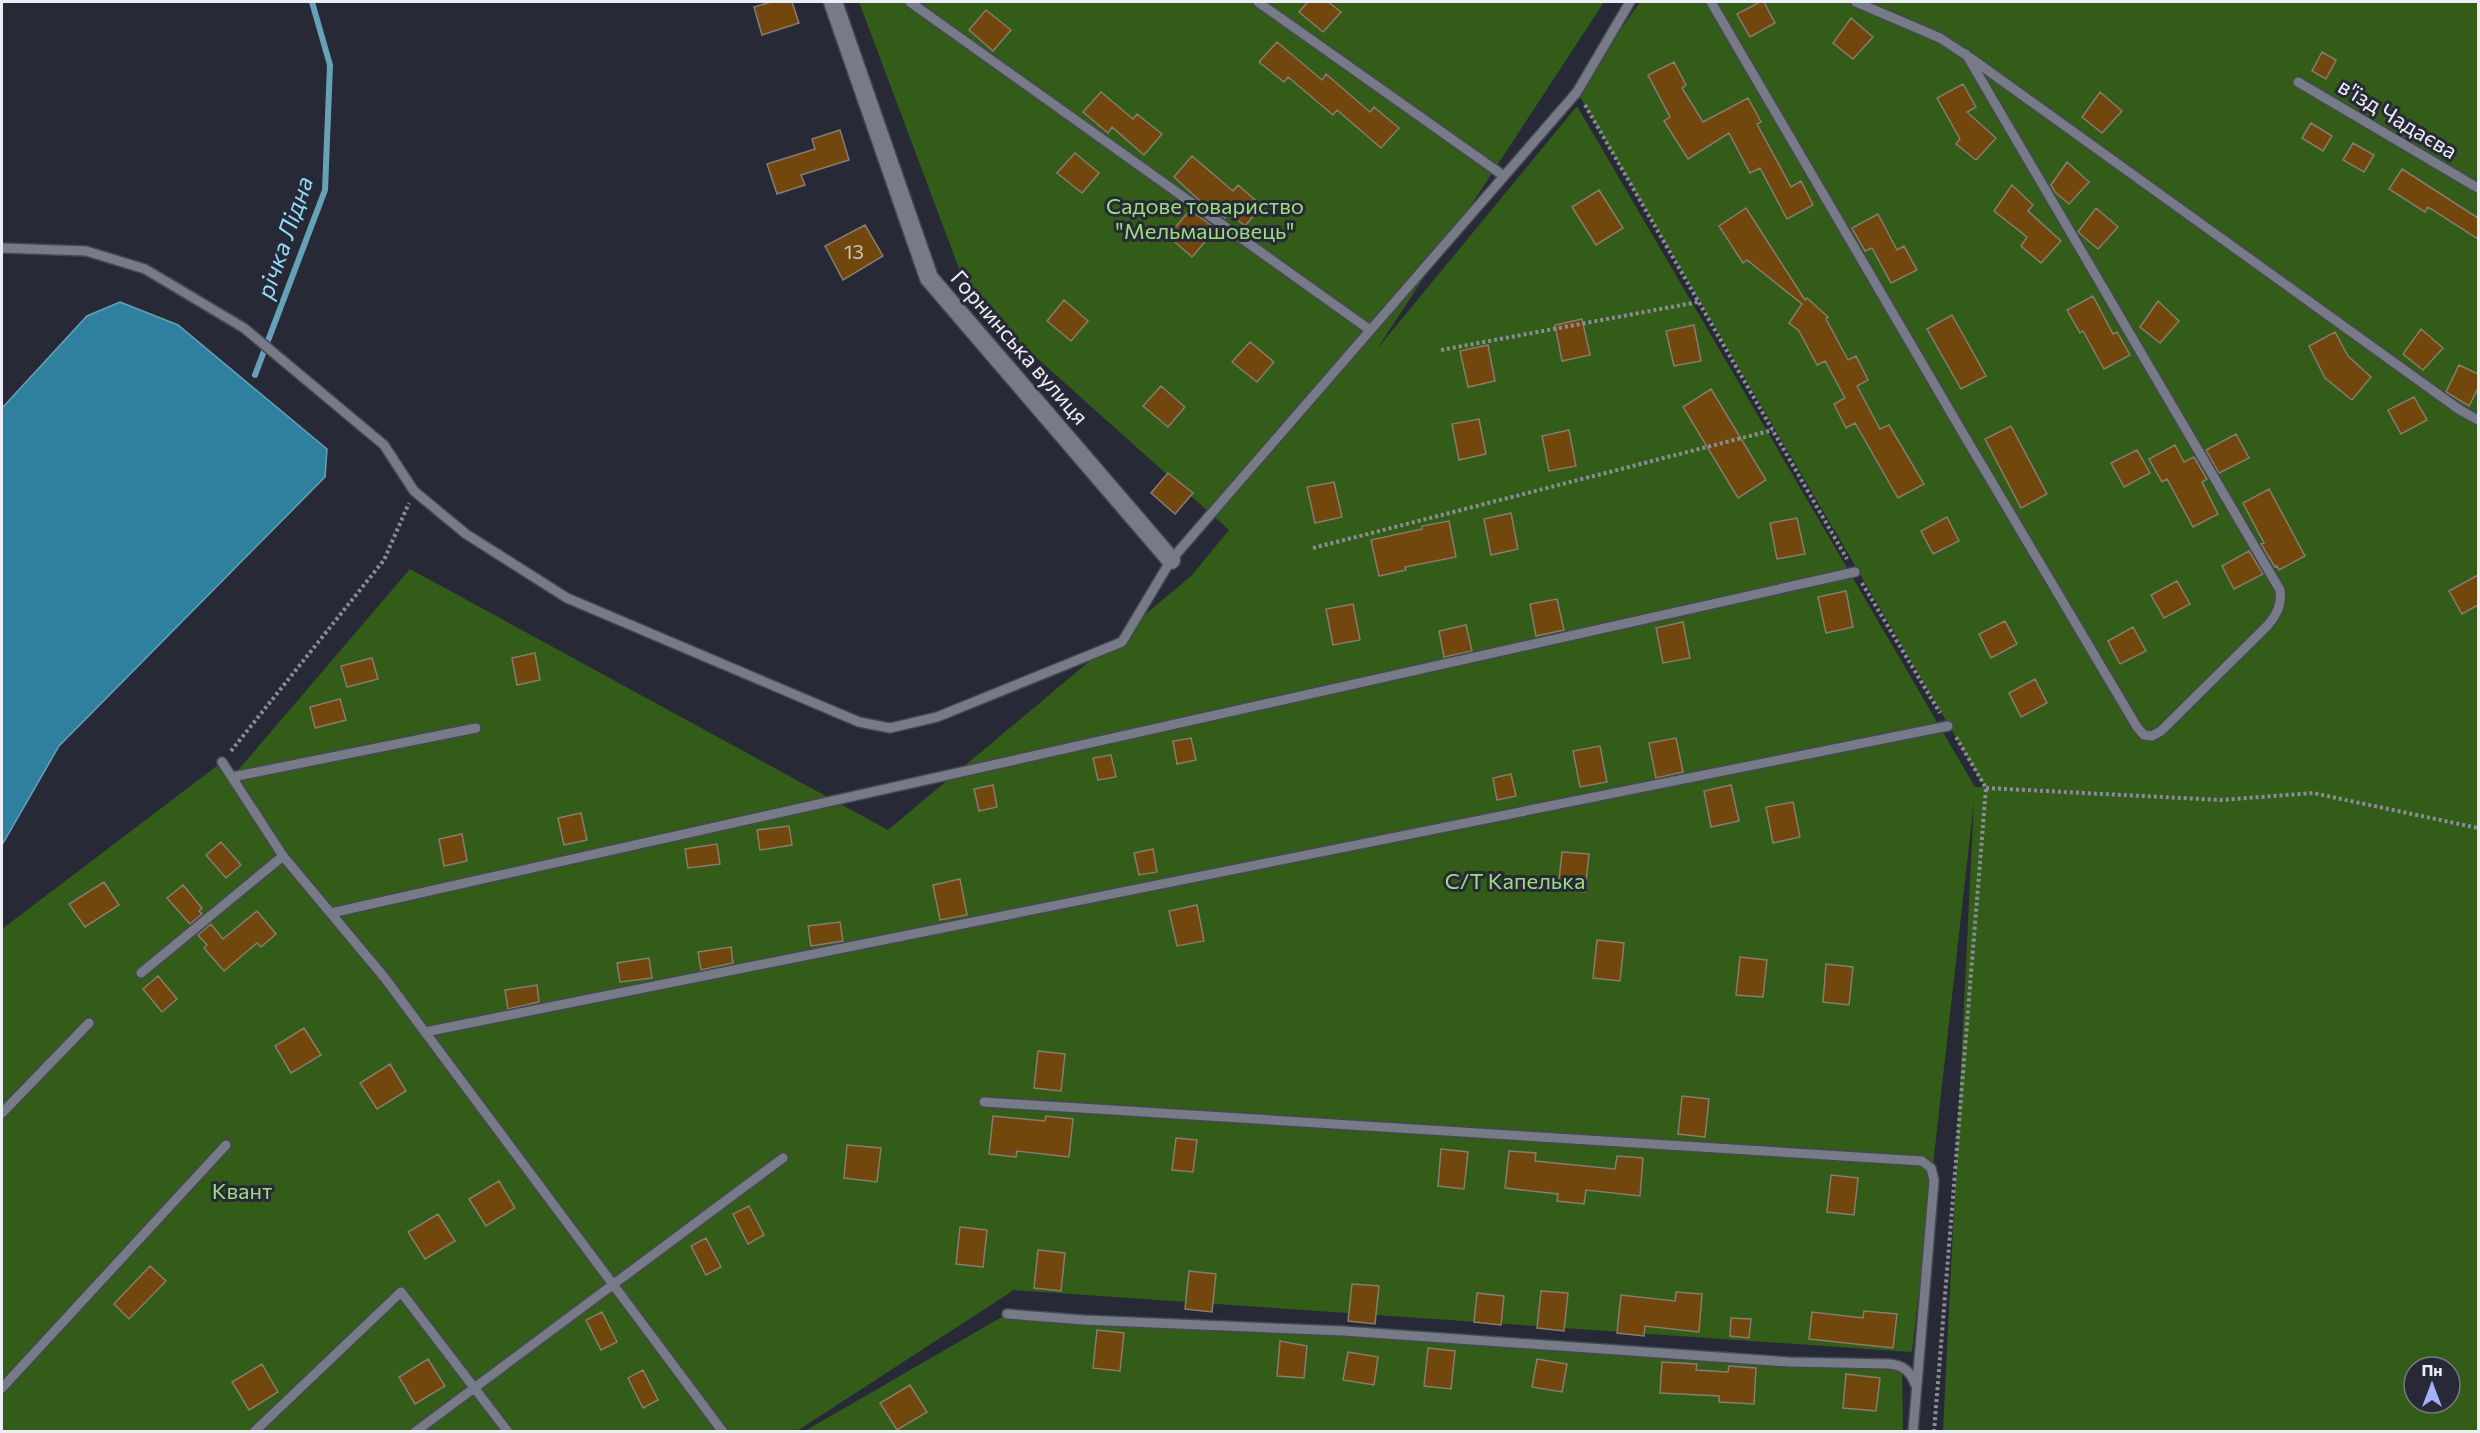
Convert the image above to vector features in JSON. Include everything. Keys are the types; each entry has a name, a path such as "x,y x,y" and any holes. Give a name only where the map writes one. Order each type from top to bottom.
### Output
{"street":[{"name":"Горнинська вулиця","path":"833,2 929,278 1171,560"}],"lane":[{"path":"910,2 1370,330"},
{"path":"1258,2 1504,176"},
{"path":"2,248 86,251 145,268 244,328 384,445 414,491 466,534 567,598 859,722 890,728 937,717 1122,642 1171,560 1577,92 1630,2"},
{"path":"1711,2 2137,727 2144,735 2152,736 2161,731 2268,625 2279,610 2280,590 1965,54"},
{"path":"1856,2 1940,38 1965,54 2460,410 2478,420"},
{"name":"в'їзд Чадаєва","path":"2298,82 2478,188"},
{"path":"331,913 1855,572"},
{"path":"425,1032 1948,726"},
{"path":"232,777 476,728"},
{"path":"222,762 283,856 384,977 723,1431"},
{"path":"141,973 283,856"},
{"path":"2,1113 89,1023"},
{"path":"984,1102 1922,1161 1931,1168 1934,1180 1913,1431"},
{"path":"2,1388 225,1145"},
{"path":"415,1431 783,1158"},
{"path":"254,1431 401,1292 508,1431"},
{"path":"1007,1314 1084,1320 1343,1331 1789,1362 1889,1364 1898,1365 1906,1370 1913,1379 1916,1392"}],"path":[{"path":"1441,350 1698,302"},
{"path":"1313,548 1773,430"},
{"path":"222,762 384,560 414,491"},
{"path":"1986,788 2221,800 2313,793 2478,828"}],"green space":[{"path":"859,2 1604,2 1377,349 1577,106 1975,787 1985,787 1577,92 1640,2 2478,2 2478,1431 1943,1431 1974,801 1912,1352 1014,1290 797,1431 2,1432 2,929 222,762 233,776 410,569 888,830 1191,576 1229,530 970,298"},
{"path":"1007,1314 1902,1367 1903,1431 803,1432"}],"water":[{"path":"120,302 178,325 327,449 325,477 59,746 2,845 2,408 87,316"}],"building":[{"path":"771,2 792,2 799,23 762,35 754,7"},
{"path":"1308,2 1328,2 1341,12 1323,32 1299,12"},
{"path":"1764,2 1775,23 1750,37 1737,14"},
{"path":"986,10 1011,30 993,51 969,30"},
{"path":"1851,18 1873,37 1853,59 1833,43"},
{"path":"1277,42 1322,80 1326,74 1370,112 1374,107 1399,128 1381,148 1337,110 1333,115 1288,77 1284,82 1259,62"},
{"path":"2322,52 2336,60 2326,79 2312,71"},
{"path":"1674,62 1686,85 1682,88 1703,122 1748,98 1761,122 1757,124 1791,187 1801,181 1813,205 1787,219 1760,168 1750,173 1729,133 1688,159 1664,121 1670,117 1648,75"},
{"path":"1963,84 1976,107 1967,112 1996,138 1976,160 1956,144 1960,139 1937,98"},
{"path":"1101,92 1133,119 1137,114 1162,134 1144,155 1112,127 1108,133 1083,112"},
{"path":"2100,92 2122,111 2102,133 2082,117"},
{"path":"2311,123 2332,136 2323,151 2302,138"},
{"path":"840,130 849,160 801,175 805,185 777,194 767,164 815,149 812,139"},
{"path":"2353,143 2374,155 2364,172 2343,160"},
{"path":"1075,153 1099,173 1082,193 1057,173"},
{"path":"1192,156 1233,191 1238,185 1262,206 1245,226 1229,213 1225,218 1199,200 1174,177"},
{"path":"2067,162 2089,182 2069,204 2055,192 2051,185"},
{"path":"2402,169 2478,218 2478,239 2428,207 2425,212 2389,189"},
{"path":"2012,185 2033,205 2028,211 2061,241 2041,263 2021,246 2027,237 1994,211"},
{"path":"1599,190 1623,228 1596,245 1572,207"},
{"path":"1746,208 1805,300 1807,298 1828,317 1826,319 1848,360 1856,356 1868,380 1857,386 1880,429 1889,425 1924,484 1898,498 1855,423 1846,428 1834,404 1845,398 1825,361 1817,365 1799,331 1789,323 1802,304 1747,260 1743,263 1719,226"},
{"path":"2096,208 2118,227 2098,249 2078,232"},
{"path":"1190,210 1216,229 1192,257 1168,236"},
{"path":"1878,214 1897,250 1904,246 1917,270 1891,283 1872,248 1865,251 1852,228"},
{"path":"865,225 883,256 843,280 825,246"},
{"path":"2093,296 2113,334 2117,332 2130,355 2104,369 2083,331 2080,333 2067,310"},
{"path":"1064,300 1088,321 1071,341 1047,321"},
{"path":"2158,301 2179,321 2160,343 2140,327"},
{"path":"1952,315 1986,376 1961,389 1927,329"},
{"path":"1582,319 1590,355 1562,361 1555,325"},
{"path":"1694,325 1701,361 1674,366 1666,331"},
{"path":"2421,329 2443,348 2423,370 2403,354"},
{"path":"2335,332 2348,356 2371,377 2352,400 2325,378 2309,346"},
{"path":"1250,342 1274,362 1257,382 1232,362"},
{"path":"1488,345 1495,381 1468,387 1460,351"},
{"path":"2459,365 2478,374 2478,388 2469,406 2446,392"},
{"path":"1161,386 1185,407 1168,427 1143,406"},
{"path":"1711,389 1766,480 1738,498 1683,407"},
{"path":"2414,397 2427,420 2401,434 2388,410"},
{"path":"1479,419 1486,454 1459,460 1452,424"},
{"path":"2011,426 2047,494 2021,508 1985,439"},
{"path":"1569,430 1576,466 1549,471 1542,436"},
{"path":"2236,434 2249,458 2219,473 2206,450"},
{"path":"2175,445 2184,462 2194,457 2207,479 2202,482 2218,514 2193,527 2167,479 2162,482 2149,459"},
{"path":"2137,450 2150,473 2124,487 2111,463"},
{"path":"1168,473 1193,493 1175,514 1151,493"},
{"path":"1334,482 1342,517 1315,523 1307,487"},
{"path":"2269,489 2305,556 2279,570 2261,544 2264,543 2243,503"},
{"path":"1511,513 1518,549 1491,555 1484,519"},
{"path":"1947,517 1959,541 1933,554 1921,531"},
{"path":"1797,518 1805,554 1777,559 1770,523"},
{"path":"1449,521 1456,557 1405,567 1406,570 1379,576 1371,540"},
{"path":"2249,551 2263,574 2234,589 2222,566"},
{"path":"2478,575 2478,605 2462,614 2449,591"},
{"path":"2177,581 2190,604 2164,618 2151,595"},
{"path":"1846,591 1853,627 1826,633 1818,597"},
{"path":"1557,599 1564,630 1536,636 1530,604"},
{"path":"1353,604 1360,640 1333,645 1326,609"},
{"path":"2005,621 2017,644 1991,658 1979,634"},
{"path":"1683,622 1690,658 1663,663 1656,628"},
{"path":"1466,625 1472,651 1444,657 1439,631"},
{"path":"2133,627 2146,651 2120,664 2108,641"},
{"path":"535,653 540,680 517,685 512,658"},
{"path":"372,658 378,679 347,687 341,666"},
{"path":"2035,679 2047,703 2021,717 2009,693"},
{"path":"340,699 346,720 315,728 310,707"},
{"path":"1191,738 1196,760 1177,764 1173,741"},
{"path":"1676,738 1683,772 1656,778 1649,743"},
{"path":"1600,746 1607,782 1580,787 1573,751"},
{"path":"1111,755 1116,777 1098,780 1093,758"},
{"path":"1511,774 1516,796 1497,800 1493,778"},
{"path":"993,785 997,807 979,811 974,789"},
{"path":"1731,785 1739,821 1711,827 1704,791"},
{"path":"1793,802 1800,837 1773,843 1766,807"},
{"path":"581,813 587,840 564,845 558,818"},
{"path":"789,826 792,845 760,850 757,830"},
{"path":"462,834 467,861 444,866 439,839"},
{"path":"221,842 241,865 226,878 206,855"},
{"path":"717,844 720,864 688,868 685,849"},
{"path":"1153,849 1157,872 1139,875 1134,853"},
{"path":"1562,852 1589,854 1585,892 1558,889"},
{"path":"960,879 967,915 940,920 933,885"},
{"path":"104,882 119,905 85,927 69,904"},
{"path":"183,885 202,908 199,911 202,914 190,924 167,898"},
{"path":"1197,905 1204,941 1177,946 1169,911"},
{"path":"257,911 276,934 261,947 257,943 224,971 204,948 207,945 198,935 211,924 223,939"},
{"path":"840,922 843,941 811,946 808,926"},
{"path":"1597,940 1624,943 1620,981 1593,978"},
{"path":"731,947 733,963 701,970 698,952"},
{"path":"1740,957 1767,960 1763,997 1736,995"},
{"path":"649,958 652,978 620,982 617,963"},
{"path":"1826,964 1853,967 1849,1005 1823,1002"},
{"path":"158,976 177,999 162,1012 143,989"},
{"path":"537,985 539,1002 508,1009 505,990"},
{"path":"304,1028 321,1055 291,1073 275,1046"},
{"path":"1038,1051 1065,1054 1061,1091 1034,1088"},
{"path":"390,1064 406,1091 377,1109 360,1083"},
{"path":"1682,1096 1709,1099 1705,1137 1678,1134"},
{"path":"993,1116 1045,1121 1046,1116 1073,1119 1069,1157 1017,1151 1016,1157 989,1154"},
{"path":"1176,1138 1197,1140 1193,1172 1172,1170"},
{"path":"847,1145 881,1148 877,1182 844,1178"},
{"path":"1441,1149 1468,1152 1464,1189 1438,1186"},
{"path":"1509,1151 1536,1153 1535,1161 1615,1169 1617,1156 1643,1158 1640,1196 1586,1190 1584,1204 1557,1201 1558,1194 1505,1188"},
{"path":"1831,1175 1858,1178 1854,1215 1827,1212"},
{"path":"499,1181 515,1208 486,1226 469,1199"},
{"path":"749,1206 764,1235 748,1244 733,1214"},
{"path":"438,1214 455,1241 425,1259 408,1232"},
{"path":"960,1227 987,1230 983,1267 956,1264"},
{"path":"706,1238 721,1267 706,1275 691,1246"},
{"path":"1038,1250 1065,1253 1061,1291 1034,1288"},
{"path":"150,1266 166,1281 129,1319 114,1304"},
{"path":"1189,1271 1216,1274 1212,1312 1185,1309"},
{"path":"1352,1284 1379,1286 1375,1324 1348,1321"},
{"path":"1541,1291 1568,1293 1564,1331 1537,1328"},
{"path":"1676,1292 1702,1294 1699,1332 1645,1326 1644,1336 1617,1333 1621,1295 1675,1301"},
{"path":"1477,1293 1504,1296 1501,1325 1474,1322"},
{"path":"1864,1311 1897,1314 1893,1348 1809,1339 1812,1312 1863,1318"},
{"path":"602,1312 617,1342 601,1350 586,1320"},
{"path":"1731,1318 1751,1319 1749,1338 1730,1336"},
{"path":"1097,1330 1124,1333 1120,1371 1093,1368"},
{"path":"1280,1341 1307,1346 1304,1378 1277,1376"},
{"path":"1428,1348 1455,1351 1451,1389 1424,1386"},
{"path":"1348,1352 1378,1357 1374,1385 1343,1380"},
{"path":"428,1359 445,1386 415,1404 399,1377"},
{"path":"1537,1359 1567,1364 1562,1392 1532,1387"},
{"path":"1662,1362 1697,1364 1696,1370 1728,1372 1729,1366 1756,1368 1754,1404 1719,1402 1719,1396 1660,1393"},
{"path":"262,1364 278,1392 249,1410 232,1382"},
{"path":"643,1370 658,1400 643,1408 628,1378"},
{"path":"1846,1374 1880,1378 1876,1411 1843,1408"},
{"path":"910,1385 927,1412 897,1430 880,1403"}],"waterway":[{"name":"річка Лідна","path":"255,375 325,190 330,65 312,2"}],"park label":[{"name":"Садове товариство \"Мельмашовець\"","path":"1205,218"},
{"name":"С/Т Капелька","path":"1515,880"},
{"name":"Квант","path":"242,1190"}]}
